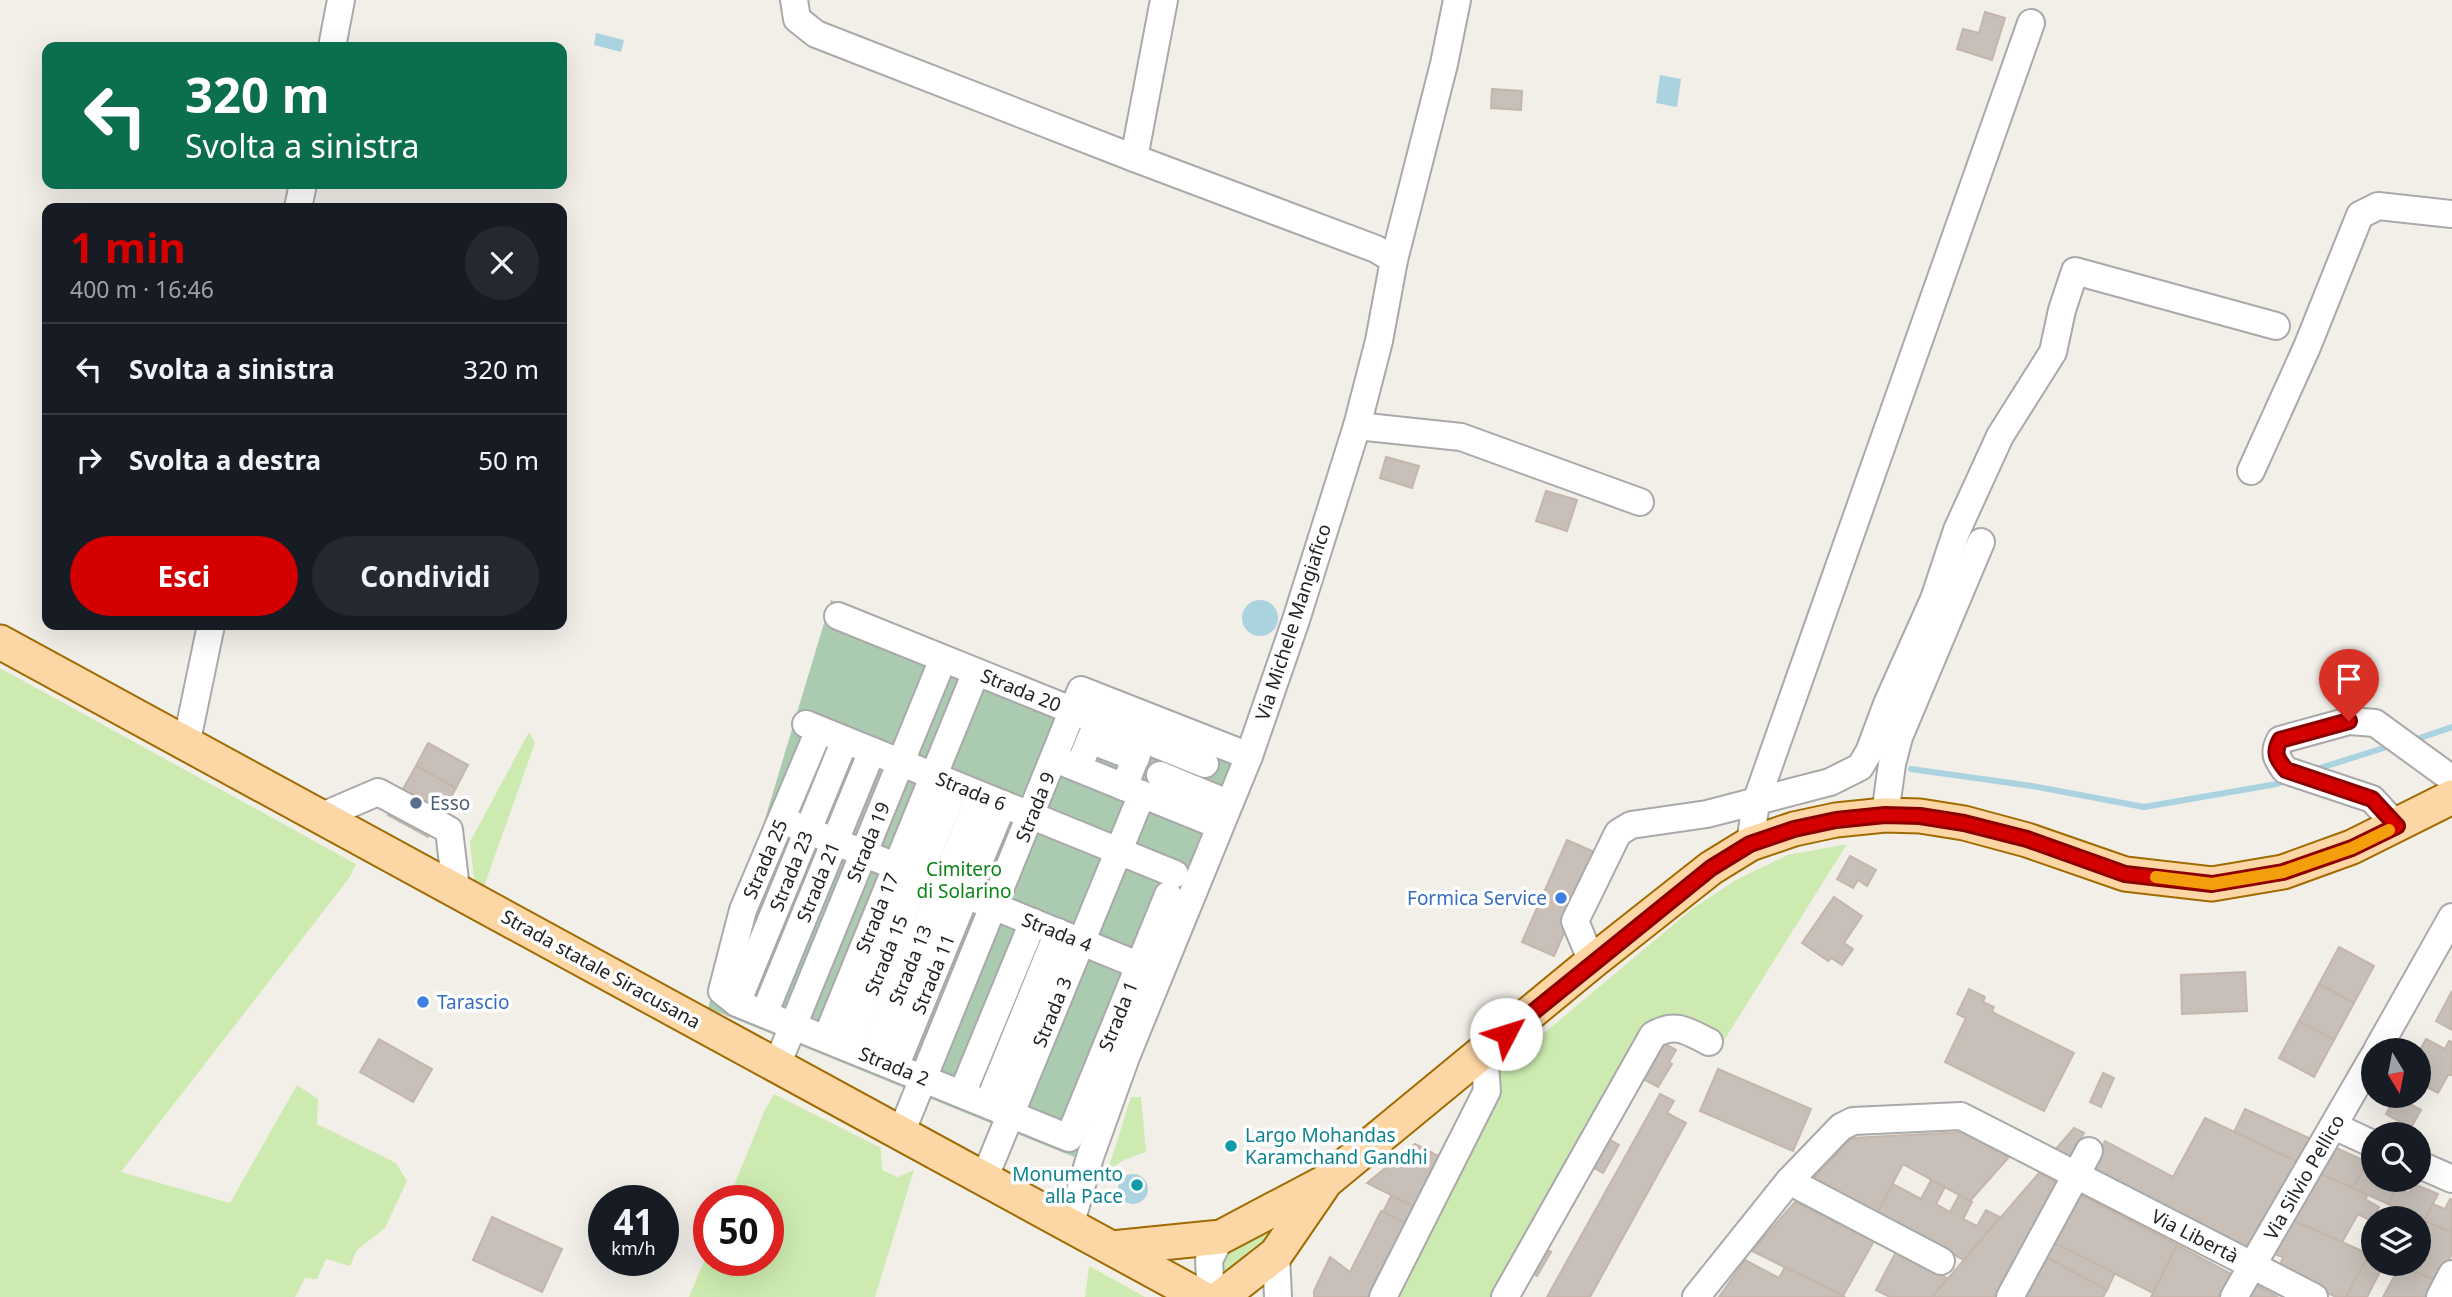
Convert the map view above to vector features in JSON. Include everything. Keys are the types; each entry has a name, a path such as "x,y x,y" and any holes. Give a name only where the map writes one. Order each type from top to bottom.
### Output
{"main road":[{"name":"Strada statale Siracusana","path":"0,642 1202,1297"},
{"path":"1112,1248 1221,1237 1325,1182 1592,962 1711,868 1750,844 1794,829 1836,820 1885,815 1920,816 1964,823 2027,839 2125,874 2212,884 2283,872 2352,848 2452,797"},
{"path":"1221,1297 1276,1254 1325,1182"}],"street":[{"path":"332,42 341,0"},
{"path":"794,0 797,19 816,34 1376,249 1394,260"},
{"path":"1134,158 1164,0"},
{"name":"Via Michele Mangiafico","path":"1070,1226 1090,1157 1126,1057 1249,756 1296,620 1357,426 1457,0"},
{"path":"1750,844 1756,802 2031,23"},
{"path":"2251,471 2307,347 2360,215 2378,206 2452,214"},
{"path":"1592,962 1575,921 1618,833 1631,825 1697,816 1830,782 1860,766 1869,752 1887,704 1934,599 1957,530 1995,448 2053,352 2062,310 2075,271 2276,326"},
{"path":"1357,426 1461,437 1640,502"},
{"path":"1885,815 1892,764 1899,737 1981,542"},
{"name":"Strada 20","path":"838,616 976,672 1080,735 1142,777"},
{"path":"186,745 210,630"},
{"name":"Strada 19","path":"777,1065 943,659"},
{"path":"968,790 976,672"},
{"path":"2397,826 2372,799 2286,770 2277,759 2276,748 2280,740 2349,721 2375,723 2452,779"},
{"name":"Strada 6","path":"812,727 1118,851 1172,884"},
{"name":"Strada 25","path":"730,997 743,910 782,820 812,727"},
{"path":"1080,735 1249,756"},
{"path":"1080,735 1142,777 1213,810"},
{"name":"Strada 9","path":"901,1133 1031,816 1080,735"},
{"name":"Strada 23","path":"730,997 808,831 845,740"},
{"name":"Strada 3","path":"984,1179 999,1109 1070,937 1118,851 1142,777 1170,750 1205,764"},
{"name":"Strada 21","path":"764,1014 872,751"},
{"name":"Strada 11","path":"860,1053 968,790"},
{"name":"Strada 15","path":"860,1053 968,790"},
{"path":"320,817 378,792 450,830 456,889"},
{"name":"Strada 4","path":"782,820 1138,965"},
{"name":"Strada 1","path":"1069,1138 1172,884"},
{"path":"2384,1038 2452,916"},
{"path":"962,1094 1032,922"},
{"name":"Strada 2","path":"730,997 764,1014 1069,1138"},
{"path":"1505,1297 1653,1035 1675,1027 1709,1042"},
{"path":"1383,1297 1487,1091 1484,1051"},
{"name":"Via Silvio Pellico","path":"2234,1297 2361,1078"},
{"name":"Via Libertà","path":"1696,1297 1789,1181 1841,1127 1853,1121 1961,1116 2314,1297"},
{"path":"2334,1126 2361,1138"},
{"path":"2010,1297 2089,1151"},
{"path":"2431,1170 2452,1179"},
{"path":"1789,1181 1941,1261"},
{"path":"1211,1297 1209,1260 1221,1237"},
{"path":"1276,1254 1278,1297"},
{"path":"2440,1297 2452,1274"}],"green space":[{"name":"Cimitero di Solarino","path":"831,600 1240,763 1074,1157 708,1008"},
{"path":"0,668 356,864 350,877 121,1172 230,1203 297,1085 318,1099 317,1124 396,1163 407,1181 385,1228 357,1250 350,1266 326,1259 317,1279 305,1278 295,1297 0,1297"},
{"path":"529,732 535,743 482,892 475,888 470,842"},
{"path":"1847,844 1723,1042 1667,1022 1500,1297 1389,1297 1493,1093 1500,1070 1692,909 1736,880 1788,855"},
{"path":"774,1094 881,1148 882,1170 898,1177 914,1170 875,1297 689,1297 698,1276 784,1276 784,1185 734,1185"},
{"path":"1131,1097 1141,1097 1146,1152 1124,1160 1108,1170"},
{"path":"1279,1227 1237,1274 1228,1277 1220,1262 1234,1244"},
{"path":"1089,1266 1145,1297 1085,1297"}],"water":[{"path":"596,33 624,40 621,52 594,45"},
{"path":"1660,75 1681,79 1677,107 1656,103"},
{"path":"1260,600 1273,605 1278,618 1273,631 1260,636 1247,631 1242,618 1247,605"},
{"path":"1133,1174 1139,1175 1147,1183 1147,1195 1139,1203 1133,1204 1127,1203 1119,1195 1118,1189 1119,1183 1127,1175"}],"building":[{"path":"1985,12 2005,18 1992,60 1957,49 1963,29 1979,33"},
{"path":"1492,89 1522,91 1521,110 1491,108"},
{"path":"1386,457 1419,466 1412,488 1380,478"},
{"path":"1546,491 1577,500 1567,531 1536,521"},
{"path":"428,743 468,765 456,788 416,766"},
{"path":"416,766 456,788 428,837 388,815"},
{"name":"Formica Service","path":"1567,840 1599,854 1554,956 1522,942"},
{"path":"1850,856 1876,870 1867,886 1858,880 1853,888 1837,879"},
{"path":"1834,897 1862,916 1844,943 1853,949 1842,965 1831,958 1828,961 1802,943"},
{"path":"2339,947 2374,966 2354,1003 2319,984"},
{"path":"2245,972 2247,1011 2182,1014 2181,975"},
{"path":"2319,984 2354,1003 2334,1040 2299,1021"},
{"path":"1969,989 1985,997 1983,1002 1994,1007 1992,1012 2074,1053 2044,1111 1945,1062 1966,1018 1957,1014"},
{"path":"2452,991 2452,1030 2436,1021"},
{"path":"2299,1021 2334,1040 2314,1077 2279,1058"},
{"path":"379,1039 432,1069 413,1102 360,1072"},
{"path":"1656,1039 1676,1050 1669,1062 1672,1064 1658,1087 1636,1075"},
{"path":"2449,1041 2452,1042 2452,1075 2448,1075 2438,1093 2431,1090 2431,1042 2445,1049"},
{"path":"1718,1069 1811,1109 1793,1151 1700,1111"},
{"path":"2103,1073 2114,1078 2101,1107 2090,1102"},
{"path":"1660,1094 1674,1101 1667,1113 1686,1123 1590,1297 1547,1297"},
{"path":"2389,1108 2421,1110 2414,1122 2400,1122 2386,1114"},
{"path":"2245,1109 2311,1139 2298,1162 2234,1132"},
{"path":"2205,1118 2298,1162 2247,1250 2090,1170 2105,1141 2173,1177"},
{"path":"2074,1128 2084,1133 2069,1158 2055,1150"},
{"path":"1963,1132 2009,1157 1970,1201 1903,1164 1877,1213 1812,1180 1852,1138"},
{"path":"1603,1136 1619,1145 1603,1173 1587,1164"},
{"path":"1415,1144 1444,1159 1419,1209 1367,1183"},
{"path":"2334,1147 2361,1159 2361,1173 2353,1188 2319,1173"},
{"path":"2039,1173 2057,1183 1996,1297 1932,1297"},
{"path":"2319,1173 2368,1195 2365,1199 2377,1206 2361,1206 2361,1216 2358,1214 2342,1242 2292,1220"},
{"path":"2361,1174 2361,1192 2353,1188"},
{"path":"1931,1180 1945,1187 1936,1204 1950,1212 1959,1195 1972,1202 1963,1219 1977,1226 1986,1210 2000,1217 1964,1260 1877,1213 1893,1184 1921,1199"},
{"path":"2431,1191 2438,1194 2431,1208 2388,1204 2395,1192"},
{"path":"2362,1192 2395,1192 2388,1204"},
{"path":"2078,1193 2177,1245 2153,1293 2052,1242"},
{"path":"1391,1196 1419,1209 1411,1226 1383,1212"},
{"path":"2450,1199 2452,1200 2452,1233 2431,1224 2433,1204 2445,1209"},
{"path":"1795,1202 1874,1241 1843,1296 1752,1251"},
{"path":"1381,1211 1411,1226 1376,1297 1314,1297 1314,1291 1330,1257 1350,1272"},
{"path":"492,1217 562,1249 542,1292 473,1260"},
{"path":"2292,1220 2361,1250 2361,1269 2346,1297 2336,1297 2287,1274 2290,1269 2280,1265 2283,1257 2274,1254"},
{"path":"2431,1223 2452,1233 2452,1254 2438,1281 2426,1276 2431,1276"},
{"path":"2052,1242 2115,1273 2107,1290 2044,1256"},
{"path":"2177,1245 2233,1275 2221,1297 2151,1297"},
{"path":"1541,1247 1551,1252 1537,1276 1527,1271"},
{"path":"1896,1252 1947,1278 1932,1297 1890,1297 1876,1290"},
{"path":"2044,1256 2107,1290 2103,1297 2024,1295"},
{"path":"1745,1260 1779,1278 1785,1267 1845,1297 1719,1297"},
{"path":"2361,1269 2361,1276 2378,1276 2367,1297 2346,1297"},
{"path":"2395,1276 2426,1276 2436,1280 2427,1297 2383,1297"},
{"path":"2256,1285 2278,1297 2249,1297"}],"waterway":[{"path":"2414,740 2452,727"},
{"path":"2314,770 2393,745"},
{"path":"1911,769 2032,786 2144,807 2287,780"}],"slow traffic":[{"path":"2156,877 2212,884 2283,872 2352,848 2389,830"}],"place":[{"name":"Esso","path":"416,803"},
{"name":"Formica Service","path":"1561,898"},
{"name":"Tarascio","path":"423,1002"},
{"name":"Largo Mohandas Karamchand Gandhi","path":"1231,1146"},
{"name":"Monumento alla Pace","path":"1137,1185"}],"route":[{"path":"1506,1034 1711,868 1750,844 1794,829 1836,820 1885,815 1920,816 1964,823 2027,839 2125,874 2212,884 2283,872 2352,848 2397,826 2372,799 2286,770 2277,759 2276,748 2280,740 2349,721"}]}
